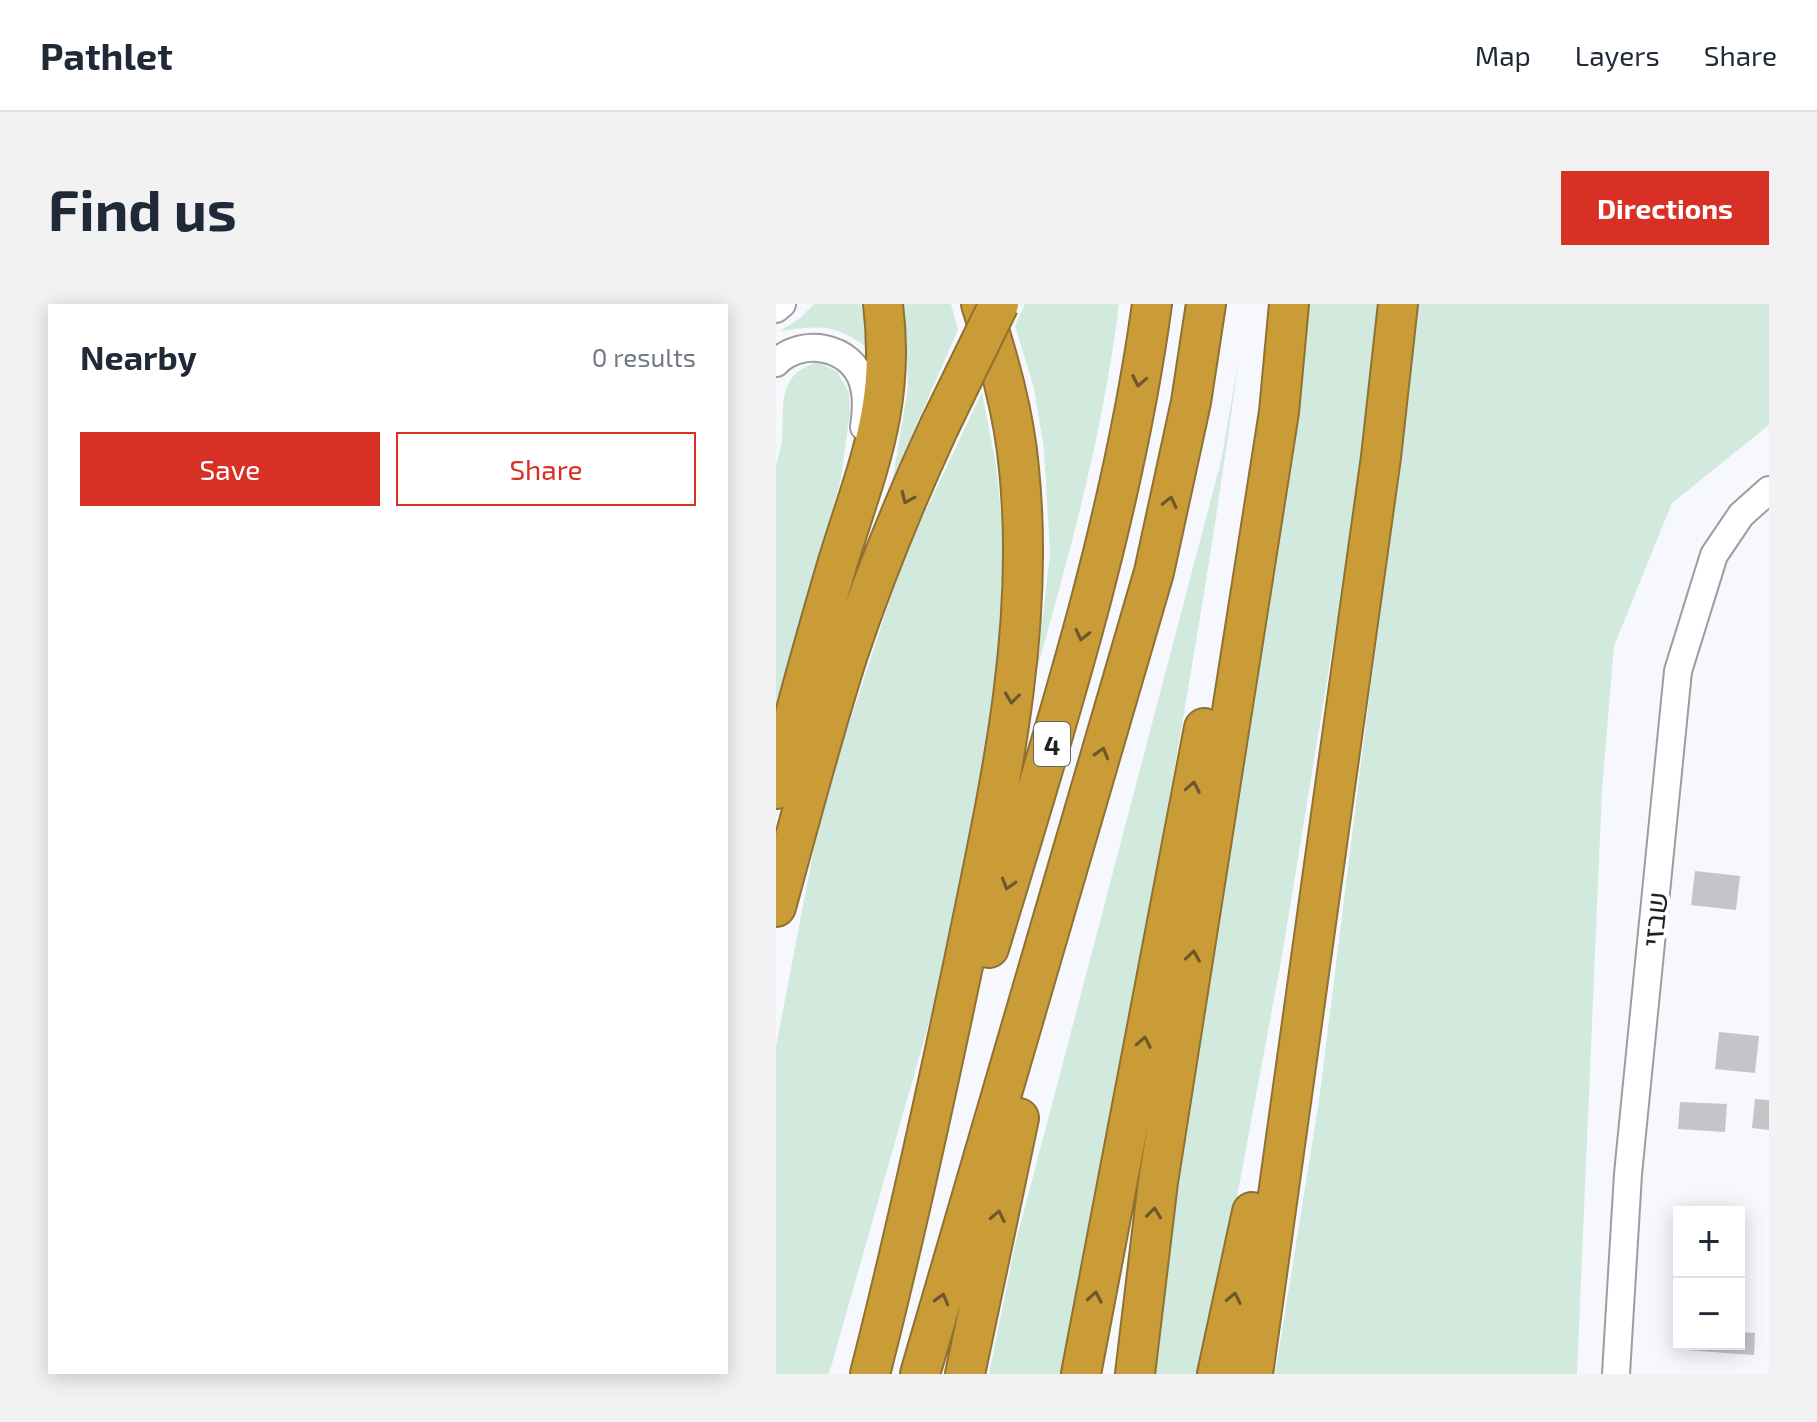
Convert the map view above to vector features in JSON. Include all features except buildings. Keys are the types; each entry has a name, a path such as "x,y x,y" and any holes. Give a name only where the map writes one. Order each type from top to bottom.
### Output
{"highway":[{"path":"776,789 810,655 872,459 886,383 887,337 883,304"},
{"path":"920,1176 1002,773 1022,606 1019,469 1010,406 981,304"},
{"path":"776,907 849,652 903,507 999,304"},
{"name":"4","path":"870,1374 920,1176 1077,654 1120,476 1152,304"},
{"name":"4","path":"920,1374 1154,572 1188,416 1206,304"},
{"path":"1135,1374 1158,1182 1279,412 1289,304"},
{"path":"1253,1374 1381,457 1398,304"},
{"path":"1081,1374 1233,584 1279,412"},
{"path":"1217,1374 1329,825"},
{"path":"965,1374 1081,828"}],"street":[{"path":"776,309 782,304"},
{"path":"776,363 785,354 799,348 835,351 853,365 863,383 866,414 844,543"},
{"name":"שבזי","path":"1616,1374 1630,1159 1678,671 1714,555 1741,515 1769,490"}],"green space":[{"path":"814,304 861,304 868,348 845,334 826,328 780,331"},
{"path":"905,304 951,304 958,330 914,430 890,496 908,387"},
{"path":"1025,304 1119,304 1095,442 1037,669 1050,552 1044,450 1034,388 1015,326"},
{"path":"1305,304 1379,304 1353,522 1282,956 1229,1240 1198,1374 1151,1374 1173,1189 1243,767 1295,406"},
{"path":"1418,304 1769,304 1769,425 1672,503 1614,646 1602,790 1577,1374 1275,1374 1319,1101"},
{"path":"1239,358 1179,740 1061,1374 989,1374 1015,1245 1221,461"},
{"path":"818,362 837,372 849,392 850,412 841,478 776,722 776,465 782,440 785,392 795,374"},
{"path":"982,392 996,465 1007,571 985,764 944,970 829,1374 776,1374 776,1047 822,806 904,557"}]}
